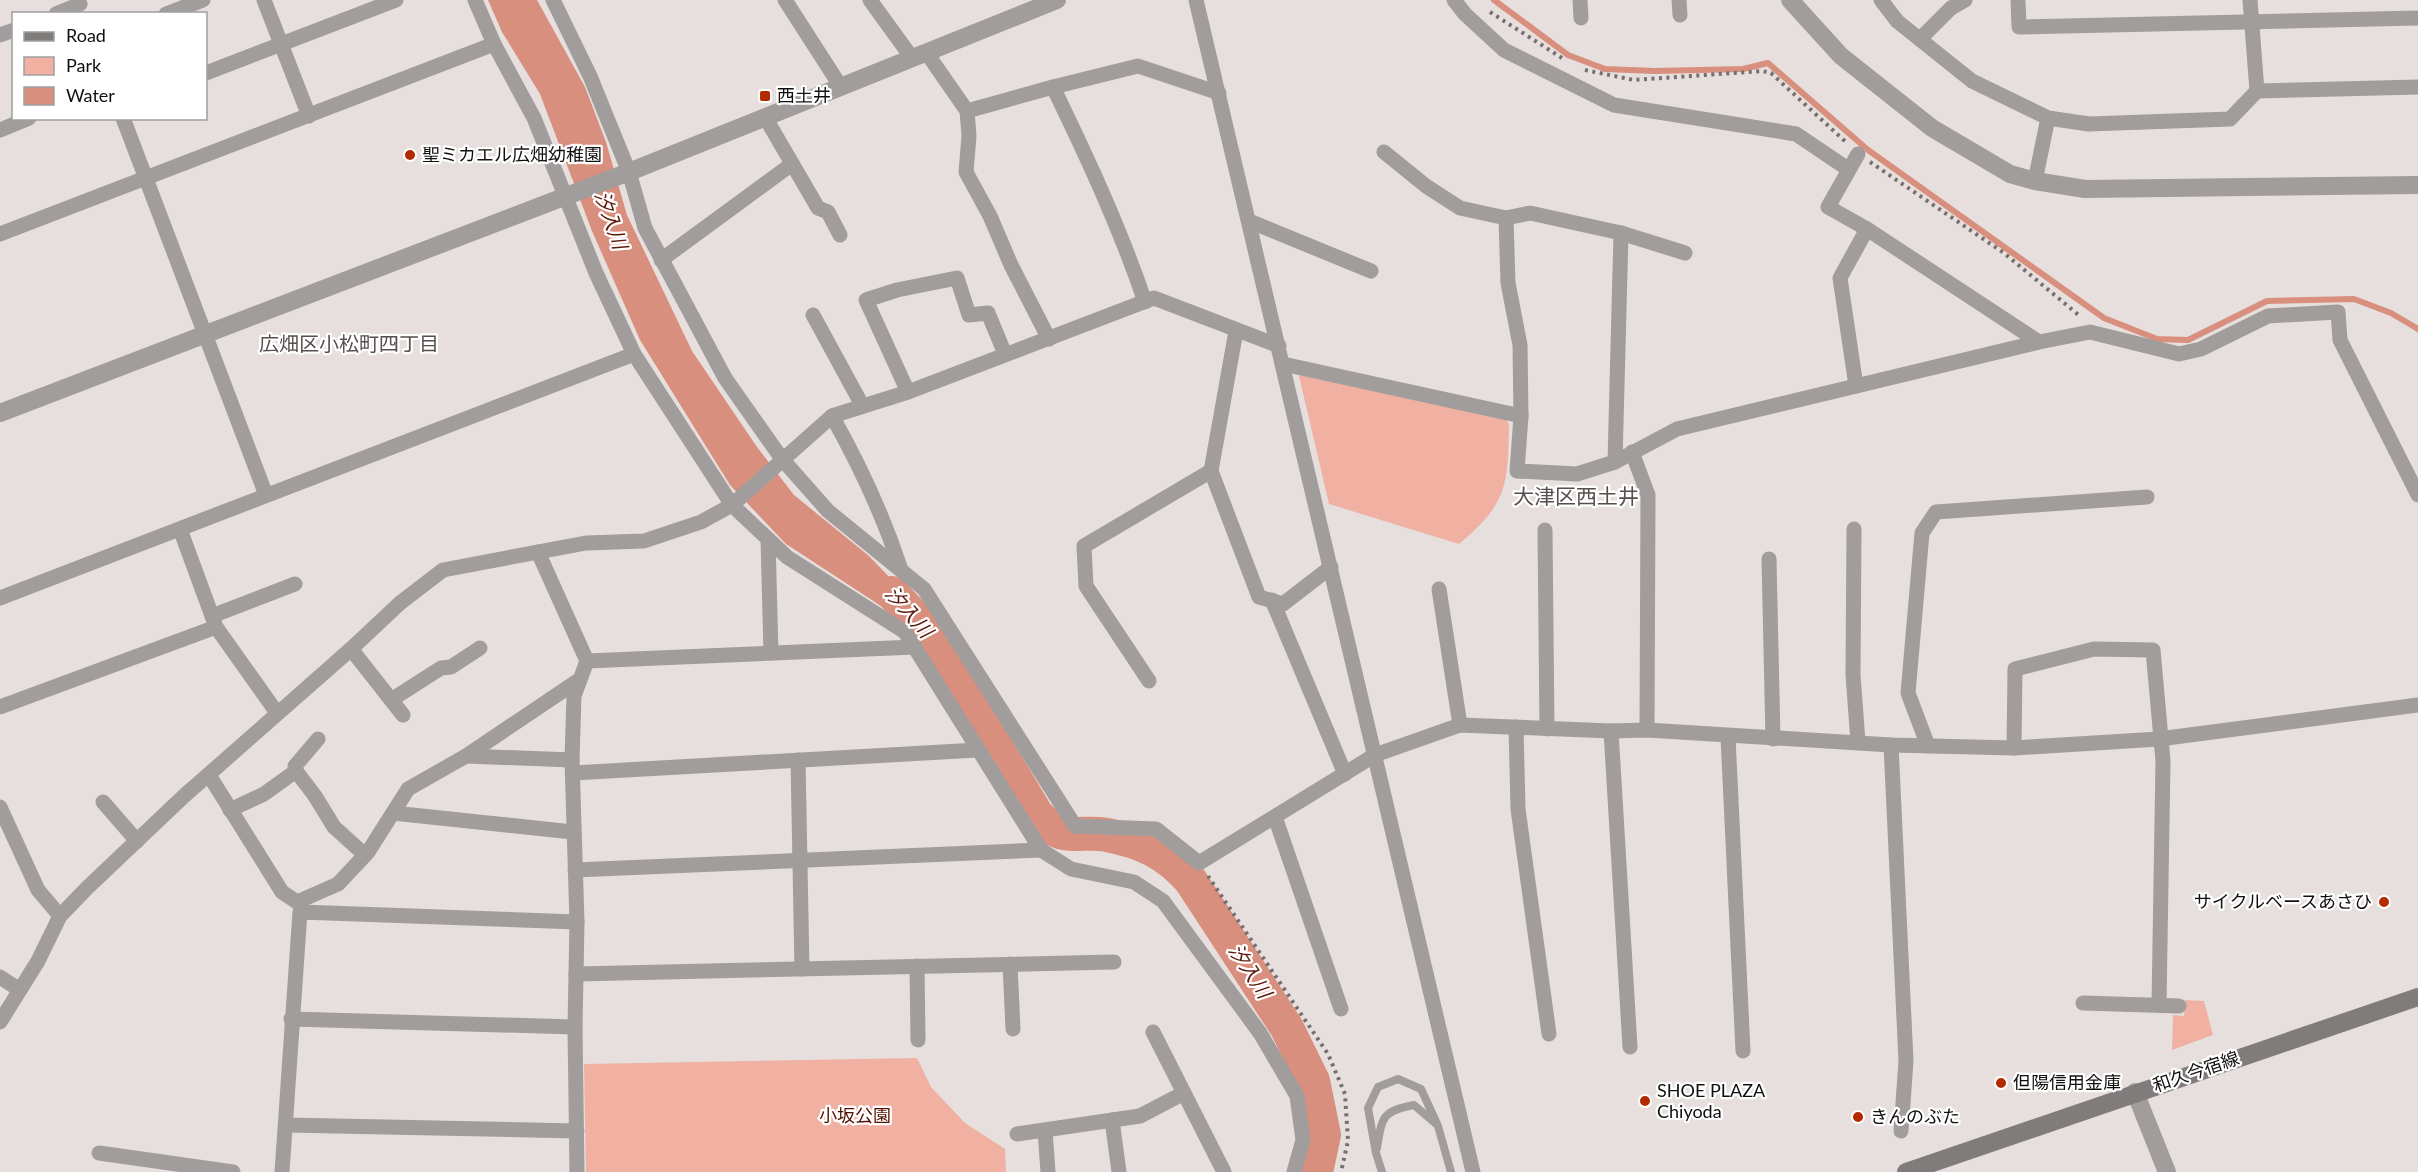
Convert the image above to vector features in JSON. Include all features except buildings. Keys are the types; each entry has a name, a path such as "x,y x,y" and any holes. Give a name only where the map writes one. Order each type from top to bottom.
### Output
{"main road":[{"name":"和久今宿線","path":"1906,1172 2134,1092 2418,997"}],"street":[{"path":"171,12 203,0"},
{"path":"264,0 309,116"},
{"path":"207,73 396,0"},
{"path":"476,0 494,44 534,118 596,273 634,354 732,505 787,557 905,632 976,750 1041,850 1071,869 1134,882 1163,901 1260,1033 1297,1096 1303,1140 1294,1172"},
{"path":"553,0 590,75 629,172 645,228 725,378 782,459 828,510 924,589 1076,825 1156,829 1199,863 1375,755 1460,725 1611,731 1647,730 1728,737 1891,745 2014,748 2159,739 2418,705"},
{"path":"785,0 841,87"},
{"path":"870,0 967,111 969,136 966,172 990,216 1011,265 1049,339"},
{"path":"0,414 566,197 1056,0"},
{"path":"1196,0 1473,1172"},
{"path":"1454,0 1465,14 1504,50 1614,105 1796,134 1848,169"},
{"path":"1580,0 1581,18"},
{"path":"1790,0 1841,56 1932,128 2010,174 2035,181 2085,189 2418,185"},
{"path":"1881,0 1897,21 1972,81 2048,118 2089,124 2230,119 2257,91 2418,87"},
{"path":"1920,39 1951,8 1965,0"},
{"path":"2018,0 2019,27 2418,18"},
{"path":"2250,0 2257,91"},
{"path":"62,12 81,6"},
{"path":"0,234 494,44"},
{"path":"967,111 1138,66 1219,93"},
{"path":"1053,87 1130,256 1145,302"},
{"path":"765,117 818,208 828,212 840,235"},
{"path":"2035,181 2048,118"},
{"path":"0,130 24,120"},
{"path":"124,120 266,495"},
{"path":"1384,152 1425,186 1460,208 1506,218 1530,213 1621,234 1685,253"},
{"path":"1858,154 1828,207 1867,229 2039,342"},
{"path":"661,260 792,164"},
{"path":"1506,218 1508,283 1520,345 1521,416 1517,471 1577,474 1615,462 1677,429 2039,342 2090,332 2179,354 2200,350 2268,316 2338,312 2340,340 2418,495"},
{"path":"1249,221 1371,271"},
{"path":"1856,386 1840,278 1867,229"},
{"path":"1615,462 1621,234"},
{"path":"908,392 866,300 897,290 957,278 969,315 988,313 1005,354"},
{"path":"0,1022 38,961 60,916 137,841 277,713 400,603 443,570 586,543 644,541 701,522 732,505 832,416 908,392 1155,298 1279,346"},
{"path":"813,315 862,405"},
{"path":"1236,331 1211,471 1260,597 1283,604 1331,567"},
{"path":"0,598 634,354"},
{"path":"1283,364 1521,416"},
{"path":"832,416 856,459 891,539 900,567"},
{"path":"1632,452 1648,495 1647,730"},
{"path":"1149,681 1086,586 1084,546 1211,471"},
{"path":"1928,746 1908,693 1922,533 1936,512 2147,497"},
{"path":"180,529 214,621 277,713"},
{"path":"1854,529 1853,675 1858,742"},
{"path":"1545,530 1547,729"},
{"path":"768,539 771,653"},
{"path":"538,552 587,661 574,696 572,766 577,922 575,1027 577,1172"},
{"path":"1769,559 1773,739"},
{"path":"0,707 214,621 295,584"},
{"path":"1439,589 1460,725"},
{"path":"1272,600 1345,774"},
{"path":"587,661 915,647"},
{"path":"391,700 441,668 452,667 480,648"},
{"path":"351,649 403,716"},
{"path":"2014,748 2015,669 2094,649 2153,650 2159,739 2163,761 2159,1005"},
{"path":"299,907 338,884 364,855 408,789 466,756 579,680"},
{"path":"1516,727 1518,809 1549,1034"},
{"path":"1611,731 1630,1047"},
{"path":"1728,737 1743,1051"},
{"path":"318,739 295,766 296,771 334,827 364,855"},
{"path":"1891,745 1906,1061 1901,1131"},
{"path":"466,756 572,766 798,760 976,750"},
{"path":"798,760 802,969"},
{"path":"230,810 264,794 296,771"},
{"path":"209,775 282,892 299,907 577,922"},
{"path":"103,802 137,841"},
{"path":"0,807 38,890 60,916"},
{"path":"393,813 573,832"},
{"path":"1275,817 1341,1009"},
{"path":"575,870 1041,850"},
{"path":"282,1172 299,907"},
{"path":"576,974 1114,962"},
{"path":"1010,964 1013,1029"},
{"path":"917,966 918,1040"},
{"path":"0,977 20,990"},
{"path":"2083,1004 2179,1006"},
{"path":"291,1019 575,1027"},
{"path":"1153,1032 1224,1172"},
{"path":"2134,1092 2167,1172"},
{"path":"1017,1134 1140,1116 1184,1094"},
{"path":"1113,1120 1119,1172"},
{"path":"286,1125 577,1131"},
{"path":"1045,1131 1048,1172"},
{"path":"99,1153 233,1172"}],"lane":[{"path":"1382,1172 1376,1153 1368,1108 1378,1087 1398,1079 1421,1089 1438,1126 1451,1172"},
{"path":"1376,1153 1382,1122 1392,1109 1414,1105 1438,1126"}],"path":[{"path":"1199,863 1328,1054 1345,1094 1348,1141 1341,1172"}],"green space":[{"path":"1307,372 1505,419 1509,424 1506,478 1502,492 1487,517 1459,544 1329,504 1299,376"},
{"path":"2185,1000 2204,1001 2213,1035 2172,1050 2173,1015 2184,1016"},
{"name":"小坂公園","path":"917,1058 931,1087 965,1123 1005,1149 1006,1172 586,1172 584,1064"}],"water":[{"path":"488,0 537,0 585,87 606,142 627,215 692,351 757,447 794,495 869,556 916,605 947,688 904,621 786,544 730,485 640,340 592,231 540,94 502,32"}],"waterway":[{"path":"1494,0 1568,55 1605,69 1654,71 1743,69 1768,63 1868,150 2104,318 2157,339 2188,340 2267,301 2354,299 2391,313 2418,329"},
{"name":"汐入川","path":"892,593 927,630 1037,815 1050,827 1061,832 1101,834 1143,845 1173,863 1191,881 1287,1028 1313,1081 1324,1135 1316,1172"}],"place":[{"name":"西土井","path":"765,96"},
{"name":"聖ミカエル広畑幼稚園","path":"410,155"},
{"name":"サイクルベースあさひ","path":"2384,902"},
{"name":"但陽信用金庫","path":"2001,1083"},
{"name":"SHOE PLAZA Chiyoda","path":"1645,1101"},
{"name":"きんのぶた","path":"1858,1117"}],"district":[{"name":"広畑区小松町四丁目","path":"349,344"},
{"name":"大津区西土井","path":"1576,497"}]}
